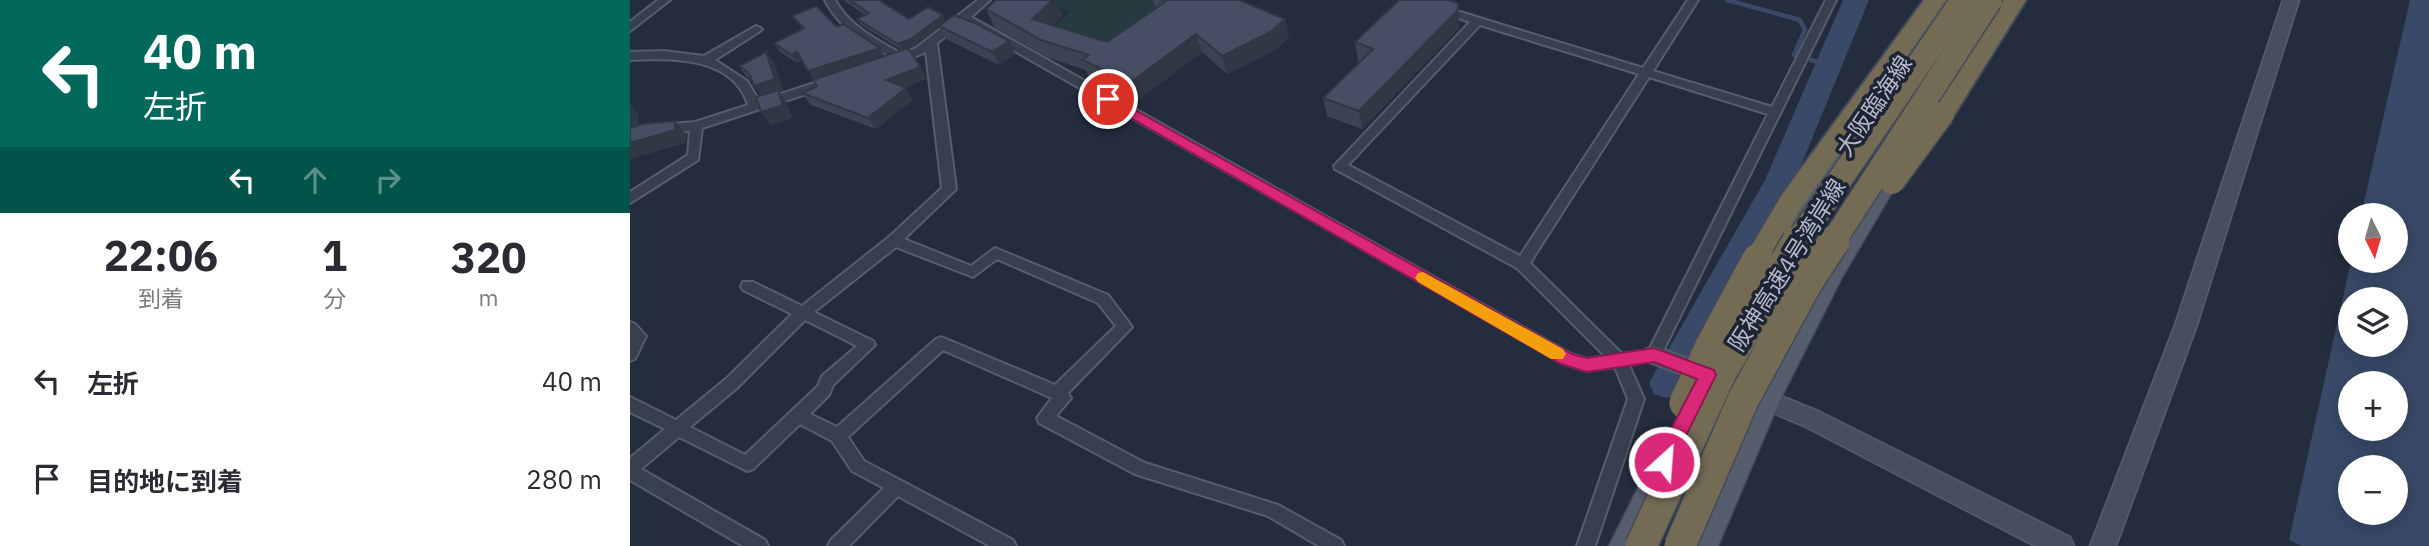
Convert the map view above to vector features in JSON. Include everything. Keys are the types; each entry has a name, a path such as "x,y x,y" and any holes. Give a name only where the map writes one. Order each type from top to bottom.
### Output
{"highway":[{"path":"1630,546 1668,442 1711,346 1758,259 1790,203 1935,0"},
{"name":"阪神高速4号湾岸線","path":"1641,546 1694,427 1745,328 1779,271 1963,0"},
{"name":"阪神高速4号湾岸線","path":"1681,546 1743,400 1800,295 1990,0"},
{"path":"1681,546 1808,305 1855,232 1942,114 2015,0"}],"main road":[{"name":"大阪臨海線","path":"1623,546 1707,375 1785,237 1947,0"},
{"path":"1704,546 1766,400 1832,275 1933,108 2003,0"}],"street":[{"path":"630,28 665,0"},
{"path":"830,0 834,10 853,27 901,58"},
{"path":"881,65 920,51 985,0"},
{"path":"1410,0 1776,112"},
{"path":"1522,264 1693,0"},
{"path":"1654,355 1832,0"},
{"path":"2103,546 2186,325 2291,0"},
{"path":"963,17 1567,359 1587,365 1654,355 1707,375 1812,419 2061,546"},
{"path":"1477,21 1340,166 1522,264 1619,360 1636,399 1586,546"},
{"path":"706,60 756,29"},
{"path":"759,546 630,469 732,383 803,313 894,241 949,189 930,43"},
{"path":"630,55 664,55 706,60 736,76 751,91 755,107"},
{"path":"630,138 659,129 696,126 844,77"},
{"path":"630,198 694,157 696,126"},
{"path":"894,241 973,272 995,253 1103,299 1125,327 1057,393"},
{"path":"630,404 747,464 824,390 827,381 868,345 748,286"},
{"path":"630,328 639,336 630,355"},
{"path":"838,436 941,343 1057,393 1063,398 1045,418 1141,468 1272,510 1335,546"},
{"path":"798,415 838,436 859,466 1007,546"},
{"path":"836,546 896,487"}],"green space":[{"path":"1028,0 1171,0 1111,55 1046,35 1071,11"}],"water":[{"path":"2410,0 2429,0 2429,546 2302,546 2289,540 2338,320 2338,357 2408,357 2408,287 2345,287 2348,273 2408,273 2408,203 2364,203"}],"building":[{"path":"849,0 879,0 909,19 928,7 943,15 911,39 898,44 857,19 869,13"},
{"path":"996,0 1053,0 1032,19 1107,42 1165,2 1161,0 1239,0 1285,19 1272,31 1222,56 1196,34 1131,82 1082,60 1089,55 1041,40 986,9"},
{"path":"1399,0 1447,0 1458,3 1458,10 1359,111 1323,98 1373,49 1355,42"},
{"path":"816,6 837,27 843,24 880,48 808,71 797,52 792,55 774,43 804,28 792,16"},
{"path":"954,15 1009,41 992,52 939,26"},
{"path":"908,48 920,67 886,80 906,88 868,118 802,93 817,86 813,80"},
{"path":"766,52 775,79 754,86 749,73 739,66"},
{"path":"778,90 783,105 761,112 756,97"},
{"path":"675,121 675,130 630,143 630,128"}],"waterway":[{"path":"1727,0 1800,20 1805,30 1794,55"},
{"path":"1667,383 1780,180 1856,0"},
{"path":"1811,60 1829,65"}],"slow traffic":[{"path":"1423,278 1557,354"}],"route":[{"path":"1108,99 1567,359 1587,365 1654,355 1707,375 1664,462"}]}
